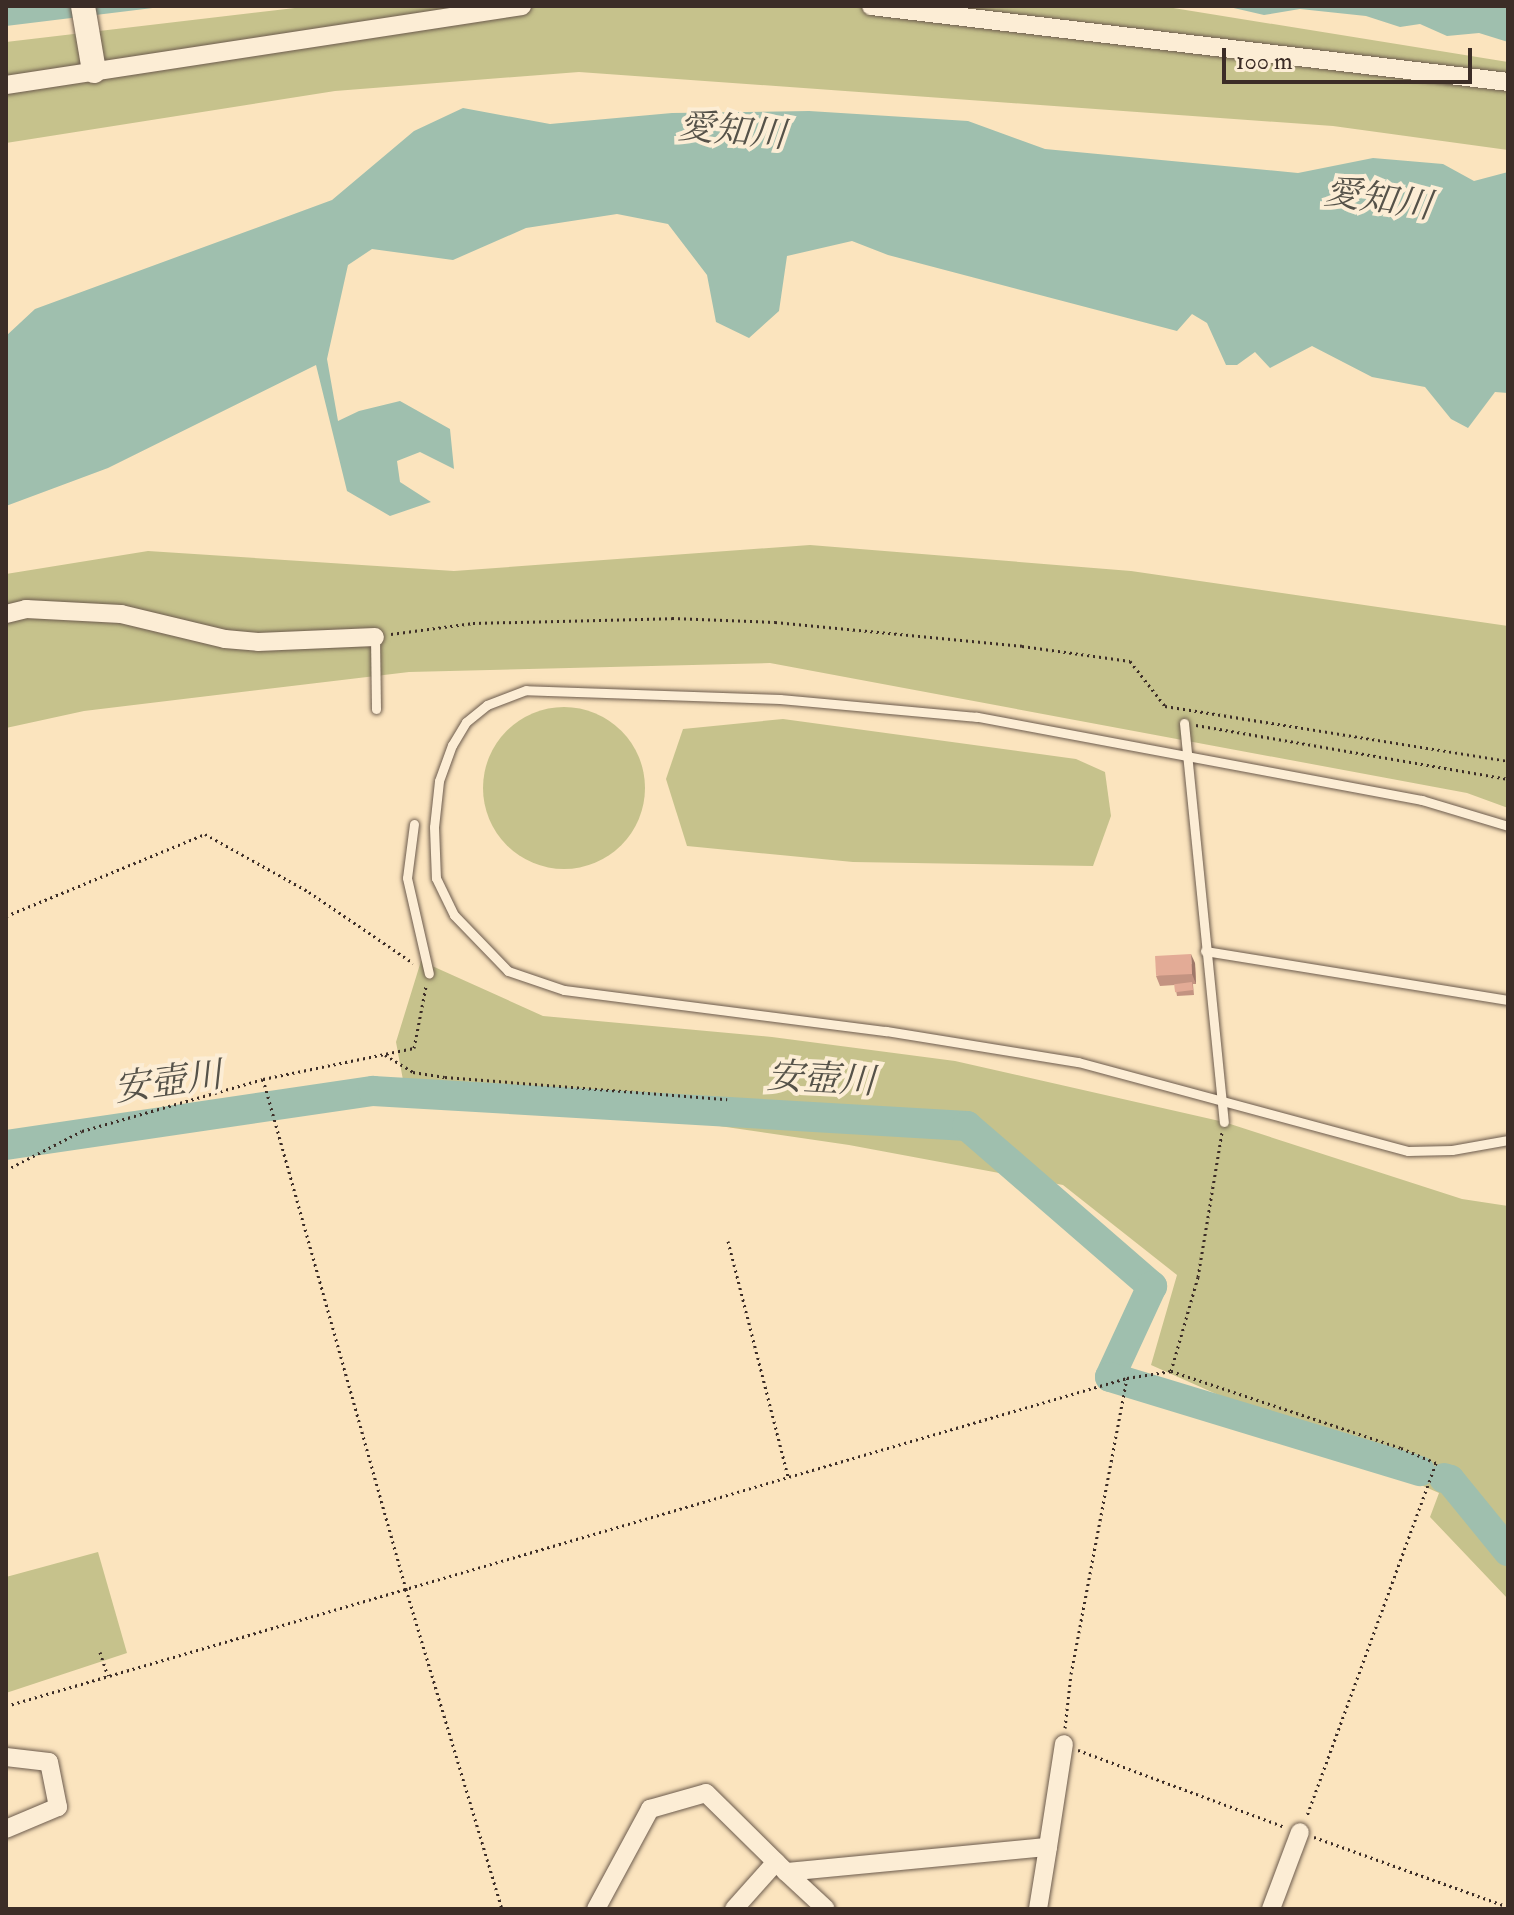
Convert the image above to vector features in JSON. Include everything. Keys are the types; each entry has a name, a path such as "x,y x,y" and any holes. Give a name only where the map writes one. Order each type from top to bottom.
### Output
{"street":[{"path":"83,6 92,62"},
{"path":"6,85 92,62 522,6"},
{"path":"871,6 1508,82"},
{"path":"6,614 26,609 107,613 225,639 258,642 375,637"},
{"path":"1038,1909 1064,1744"},
{"path":"6,1757 49,1762 58,1807 6,1829"},
{"path":"596,1909 650,1809 706,1793 826,1909"},
{"path":"1271,1909 1300,1832"},
{"path":"734,1909 781,1867 1048,1847"}],"lane":[{"path":"375,637 376,709"},
{"path":"1508,826 1422,800 977,717 780,699 526,690 487,705 466,722 452,745 439,781 434,827 436,878 454,915 508,971 564,990 886,1031 1078,1062 1408,1151 1452,1150 1508,1140"},
{"path":"1184,723 1219,1100 1224,1122"},
{"path":"414,824 407,878 429,974"},
{"path":"1205,951 1508,1000"}],"path":[{"path":"375,637 473,623 672,618 775,622 922,635 1130,661 1165,706 1508,761"},
{"path":"1184,723 1508,779"},
{"path":"6,916 205,834 309,892 429,974 414,1048 263,1079 82,1131 6,1170"},
{"path":"385,1054 413,1072 727,1099"},
{"path":"263,1079 406,1589 502,1909"},
{"path":"1171,1371 1198,1277 1224,1122"},
{"path":"728,1241 788,1477"},
{"path":"6,1706 1127,1378 1171,1371 1401,1448 1436,1463 1300,1832"},
{"path":"1127,1378 1071,1674 1064,1744 1508,1907"},
{"path":"100,1652 108,1676"}],"shaded area":[{"path":"312,6 1161,6 1508,62 1508,150 1333,126 579,72 335,91 6,143 6,42"},
{"path":"810,545 1131,571 1508,626 1508,808 1467,793 770,663 409,672 84,711 6,728 6,574 148,551 454,571"},
{"path":"564,707 595,713 621,731 639,757 645,788 639,819 621,845 595,863 564,869 533,863 507,845 489,819 483,788 489,757 507,731 533,713"},
{"path":"783,719 1076,759 1105,772 1111,816 1093,866 853,862 687,846 666,779 683,729"},
{"path":"421,961 543,1016 772,1037 955,1061 1224,1122 1462,1199 1508,1206 1508,1599 1430,1517 1439,1493 1151,1365 1177,1275 1063,1185 849,1145 403,1080 396,1042"},
{"path":"98,1552 127,1653 6,1693 6,1577"}],"water":[{"path":"6,6 169,6 6,26"},
{"path":"1225,6 1508,6 1508,42 1479,33 1447,36 1420,24 1400,27 1366,16 1300,9 1264,15"},
{"name":"愛知川","path":"463,108 550,124 672,113 809,111 968,121 1045,149 1298,173 1373,158 1443,164 1474,181 1508,172 1508,393 1495,392 1468,428 1451,419 1425,387 1372,377 1312,346 1270,368 1255,352 1237,365 1226,365 1207,323 1192,314 1177,331 888,255 852,241 787,256 779,311 749,338 716,322 707,275 668,224 617,214 526,228 453,260 372,249 348,265 327,359 338,421 359,411 400,401 450,429 454,469 420,452 397,461 400,482 431,502 390,516 347,491 316,365 108,468 6,506 6,336 35,309 332,200 414,131"}],"building":[{"path":"1191,954 1192,974 1156,976 1155,956"},
{"path":"1192,982 1193,990 1175,992 1174,984"}],"waterway":[{"name":"安壺川","path":"6,1145 373,1091 967,1126 1152,1286 1110,1377 1420,1471"},
{"name":"安壺川","path":"1444,1478 1450,1480 1508,1551"}]}
